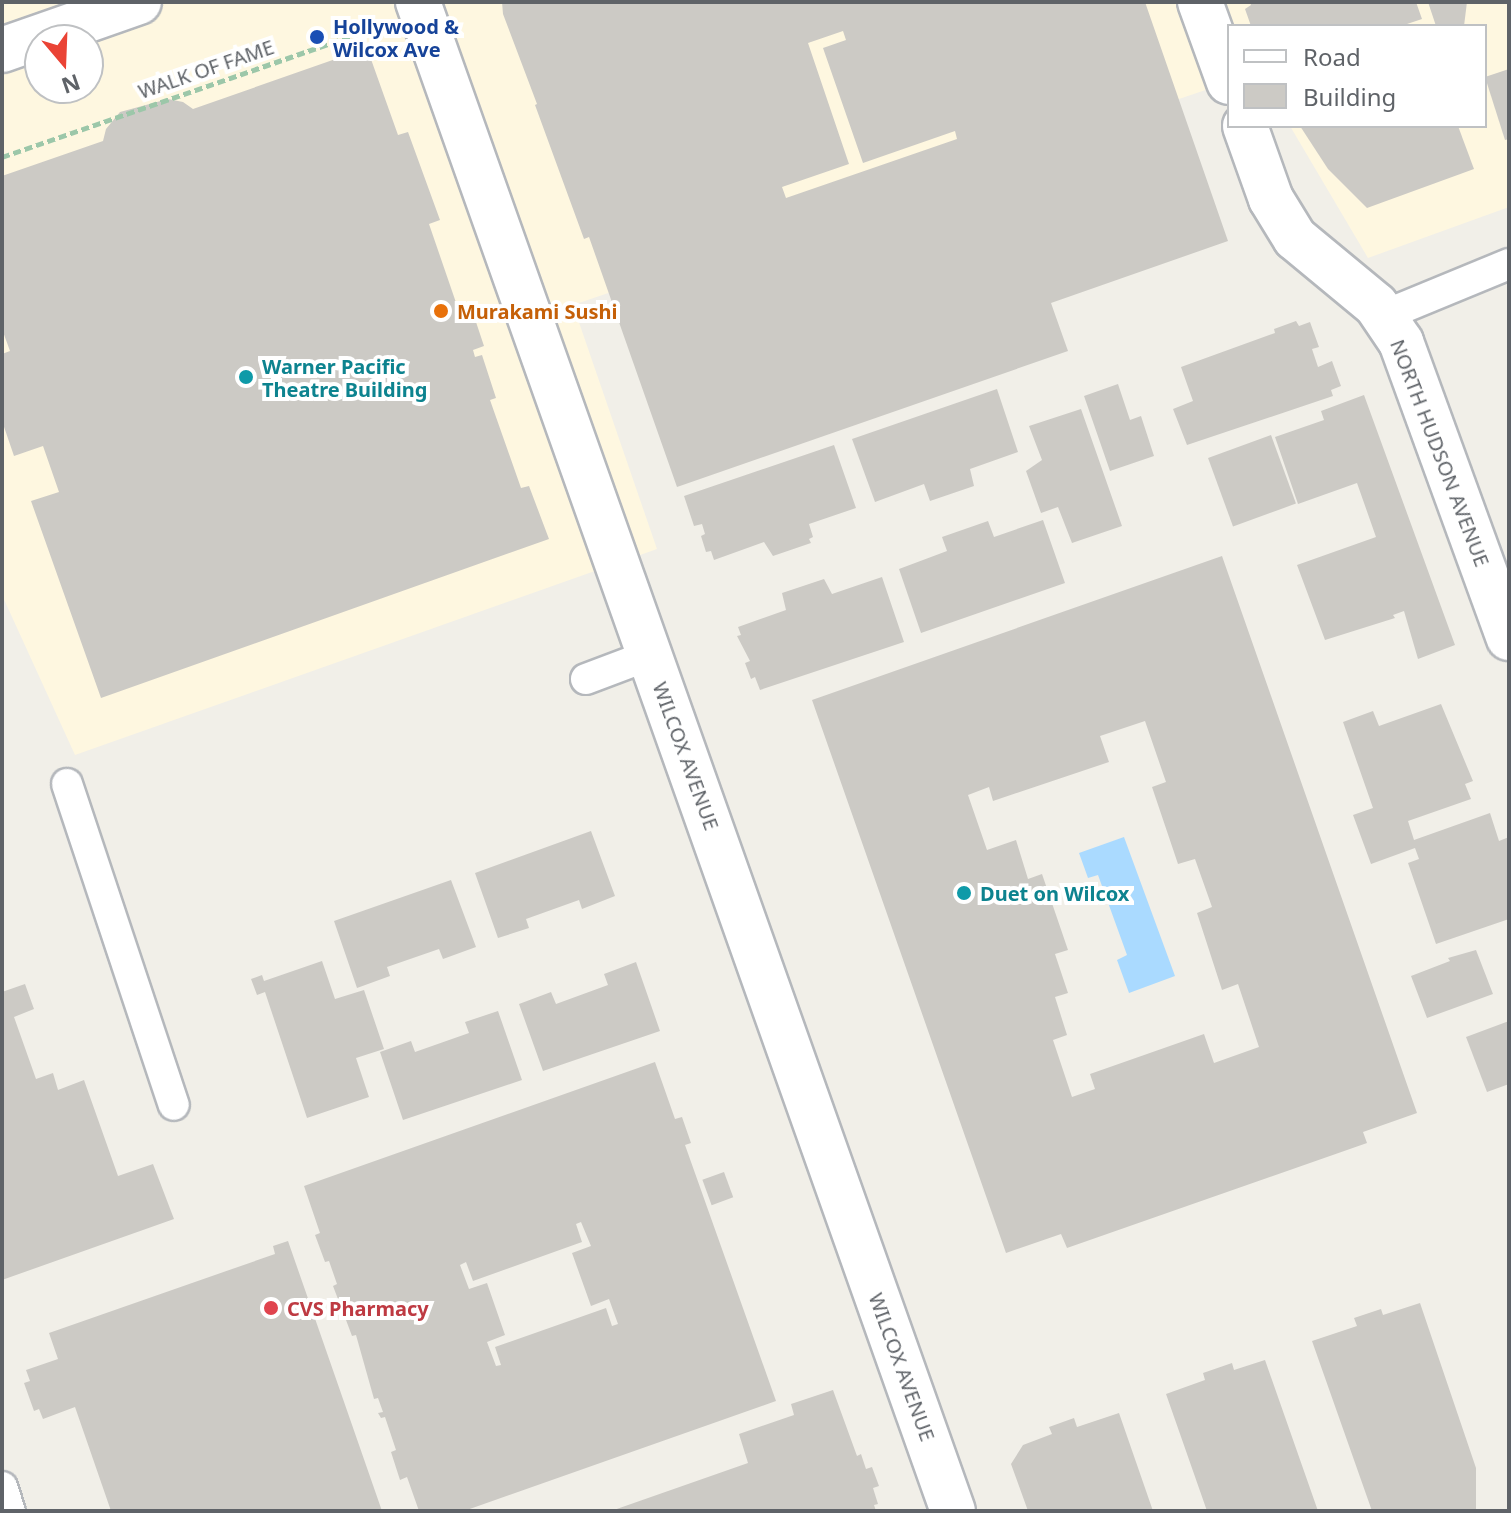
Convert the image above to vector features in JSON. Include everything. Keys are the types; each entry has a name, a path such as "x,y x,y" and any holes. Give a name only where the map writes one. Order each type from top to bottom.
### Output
{"street":[{"path":"2,50 139,2"},
{"name":"WILCOX AVENUE","path":"418,2 953,1511"},
{"path":"1200,2 1227,76"},
{"name":"NORTH HUDSON AVENUE","path":"1246,128 1271,199 1295,238 1383,316 1401,342 1509,638"}],"lane":[{"path":"1383,316 1509,264"},
{"path":"586,679 650,655"},
{"path":"67,784 174,1105"},
{"path":"2,1487 10,1511"}],"path":[{"name":"WALK OF FAME","path":"2,157 360,33 369,20"}],"shaded area":[{"path":"2,2 1509,2 1509,207 1368,258 1291,128 1487,128 1487,24 1227,24 1227,83 573,305 657,549 75,755 2,595"}],"water":[{"path":"1124,837 1175,976 1129,993 1117,960 1127,955 1098,875 1088,878 1079,853"}],"building":[{"path":"502,2 1145,2 1228,241 1051,303 1068,351 677,487 589,237 584,239 503,14","holes":["843,31 846,40 823,48 863,163 955,131 957,139 786,198 782,187 849,164 808,43"]},
{"path":"1250,2 1416,2 1422,19 1407,24 1250,24 1245,9 1251,5"},
{"path":"1428,2 1467,2 1464,24 1435,24"},
{"name":"Warner Pacific Theatre Building","path":"367,48 398,135 408,132 440,220 429,224 462,320 474,316 484,346 473,350 475,357 482,355 496,398 490,400 521,488 529,486 549,539 101,698 31,501 59,492 43,446 14,456 2,421 2,354 10,351 2,329 2,176 103,141 106,129 120,112 168,99 183,102 193,109"},
{"path":"1509,69 1509,139 1505,140 1487,76"},
{"path":"1301,128 1459,128 1474,169 1367,208 1328,169"},
{"path":"1296,321 1299,326 1310,322 1319,347 1312,349 1318,367 1332,361 1341,386 1331,390 1333,396 1187,445 1173,409 1193,401 1181,367 1275,333 1274,329"},
{"path":"1118,384 1130,420 1141,416 1154,456 1110,471 1084,396"},
{"path":"997,389 1018,452 970,469 974,486 930,501 924,484 875,502 852,439"},
{"path":"1364,395 1455,645 1418,659 1404,611 1393,615 1395,618 1325,640 1297,565 1376,537 1357,483 1298,504 1275,437 1324,420 1321,411"},
{"path":"1081,409 1122,526 1072,543 1058,507 1041,513 1026,471 1042,460 1029,426"},
{"path":"1271,435 1296,504 1233,527 1208,458"},
{"path":"834,445 856,508 809,524 813,537 809,539 811,543 773,556 764,542 714,560 711,551 706,552 701,536 705,534 702,524 694,526 684,496"},
{"path":"1043,520 1065,583 921,633 899,569 947,551 942,537 988,521 994,537"},
{"name":"Duet on Wilcox","path":"1222,556 1417,1113 1363,1132 1367,1143 1067,1248 1061,1234 1006,1253 812,700","holes":["1145,721 1166,782 1152,787 1178,864 1195,859 1212,907 1197,913 1222,990 1238,984 1259,1047 1214,1063 1204,1034 1090,1074 1095,1089 1072,1097 1053,1040 1067,1035 1055,997 1068,993 1055,954 1068,950 1042,874 1028,879 1016,840 987,850 968,795 989,787 993,801 1109,762 1100,736"]},
{"path":"882,577 904,642 760,690 755,677 751,679 745,663 750,661 737,636 741,635 738,627 786,610 782,593 824,579 832,594"},
{"path":"1441,704 1473,781 1465,784 1471,799 1408,821 1414,840 1490,813 1499,841 1509,837 1509,919 1436,944 1408,863 1419,859 1415,848 1371,864 1353,815 1373,808 1343,722 1373,711 1379,726"},
{"path":"591,831 615,896 582,909 579,900 526,919 529,928 498,938 475,873"},
{"path":"451,880 476,947 443,959 439,949 387,967 390,976 357,988 334,921"},
{"path":"1476,950 1493,994 1427,1018 1411,976 1450,961 1448,958"},
{"path":"322,961 335,999 364,990 384,1049 356,1058 369,1097 307,1118 265,992 257,995 251,979 262,975 264,981"},
{"path":"636,962 660,1031 543,1071 519,1004 551,992 556,1004 608,985 604,974"},
{"path":"25,984 34,1009 14,1017 36,1079 53,1073 58,1090 84,1080 118,1176 153,1164 174,1219 2,1280 2,992"},
{"path":"498,1011 522,1080 403,1120 380,1052 411,1041 415,1052 469,1033 465,1022"},
{"path":"1509,1021 1509,1084 1487,1092 1466,1037"},
{"path":"655,1062 675,1119 682,1117 691,1143 685,1145 776,1401 464,1511 419,1511 407,1477 400,1480 391,1452 396,1450 385,1417 381,1418 378,1413 383,1412 378,1398 374,1399 356,1335 352,1336 343,1312 348,1311 346,1305 341,1307 333,1286 337,1284 329,1261 325,1262 315,1235 320,1233 304,1186","holes":["581,1222 591,1246 572,1253 591,1306 609,1299 618,1324 612,1326 606,1308 495,1347 501,1365 496,1366 487,1342 505,1335 487,1283 469,1289 460,1265 466,1262 473,1281 582,1242 576,1224"]},
{"path":"724,1172 733,1197 712,1205 702,1180"},
{"name":"CVS Pharmacy","path":"288,1241 382,1511 111,1511 75,1407 43,1419 39,1409 34,1411 24,1383 30,1381 26,1370 58,1359 49,1333 275,1254 273,1246"},
{"path":"1420,1303 1476,1468 1476,1511 1372,1511 1312,1341 1357,1326 1354,1318 1381,1309 1383,1315"},
{"path":"1265,1360 1318,1511 1207,1511 1166,1394 1205,1380 1203,1373 1232,1363 1234,1370"},
{"path":"833,1390 857,1456 861,1454 866,1469 872,1467 879,1486 873,1488 878,1504 874,1505 876,1511 611,1511 748,1463 739,1434 794,1415 791,1404"},
{"path":"1119,1413 1153,1511 1028,1511 1011,1464 1023,1445 1052,1434 1049,1427 1074,1418 1077,1427"}],"place":[{"name":"Hollywood & Wilcox Ave","path":"317,37"},
{"name":"Murakami Sushi","path":"441,311"},
{"name":"Warner Pacific Theatre Building","path":"246,377"},
{"name":"Duet on Wilcox","path":"964,893"},
{"name":"CVS Pharmacy","path":"271,1308"}]}
